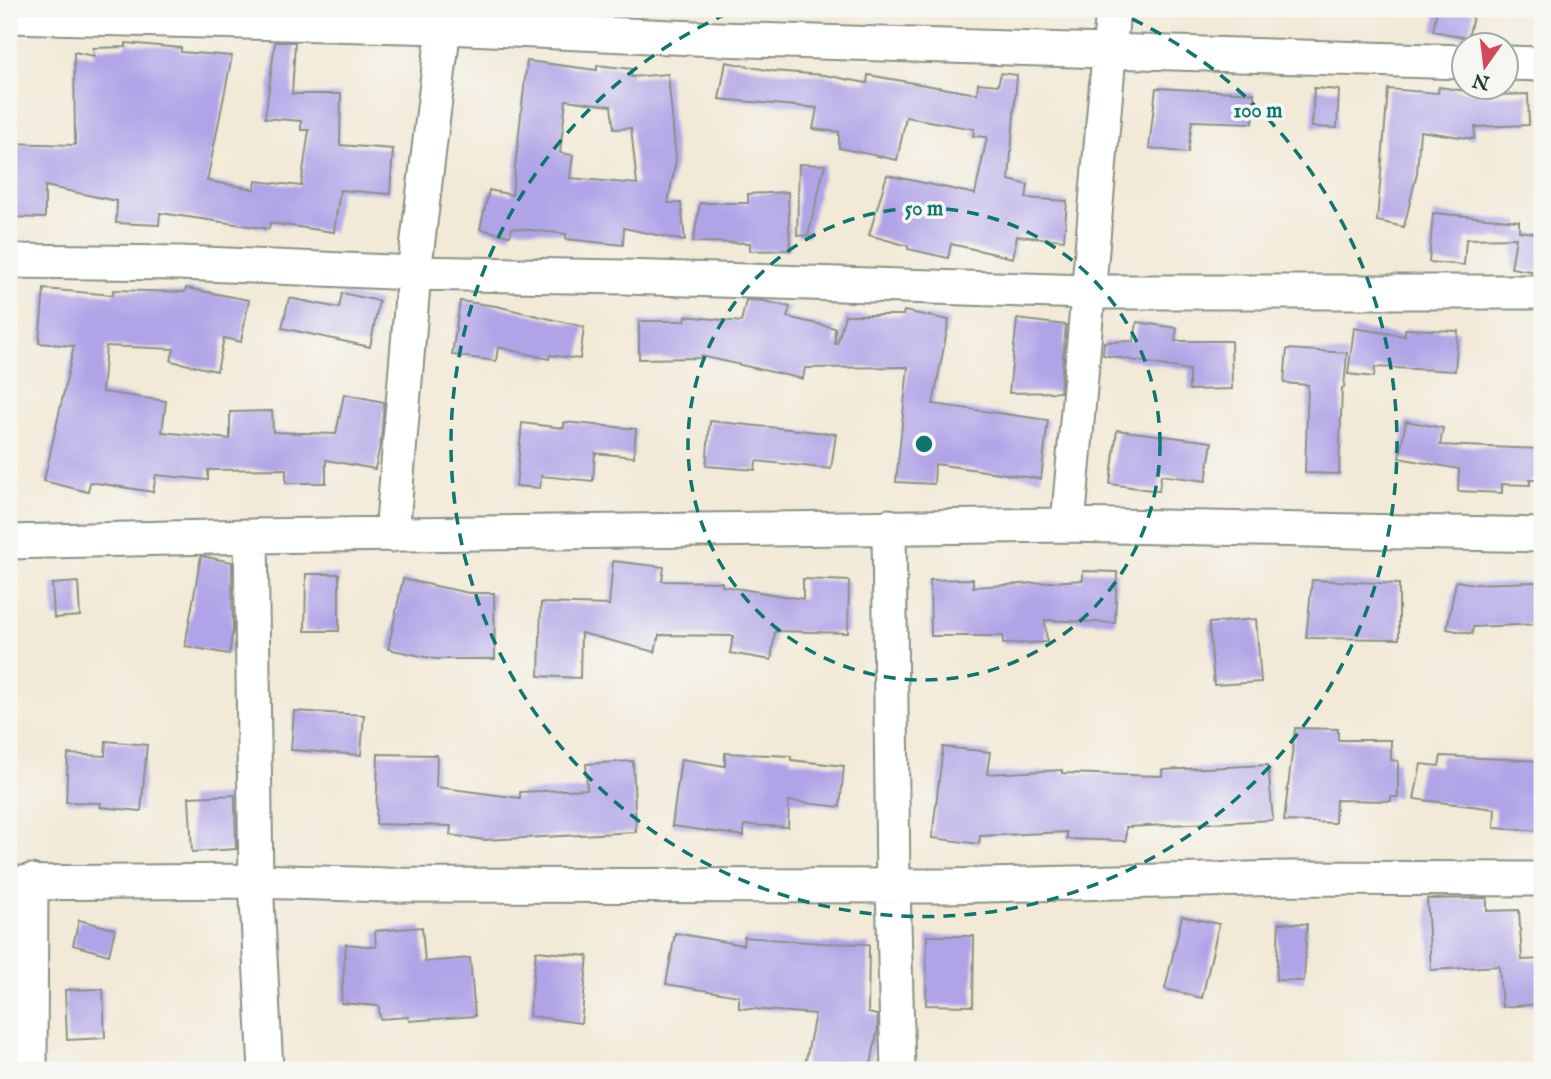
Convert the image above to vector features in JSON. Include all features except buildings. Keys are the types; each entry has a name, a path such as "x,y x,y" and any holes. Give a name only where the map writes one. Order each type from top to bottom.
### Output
{"street":[{"path":"1068,525 1113,9"},
{"path":"9,16 445,18 718,39 1450,61"},
{"path":"392,535 414,273 445,18"},
{"path":"1520,63 1542,64"},
{"path":"9,261 180,263 414,273 624,276 1088,292 1542,292"},
{"path":"9,542 251,536 1068,525 1542,535"},
{"path":"889,526 898,1070"},
{"path":"251,536 256,881 266,1070"},
{"path":"30,1070 20,882 893,886 1289,878 1542,879"}]}
